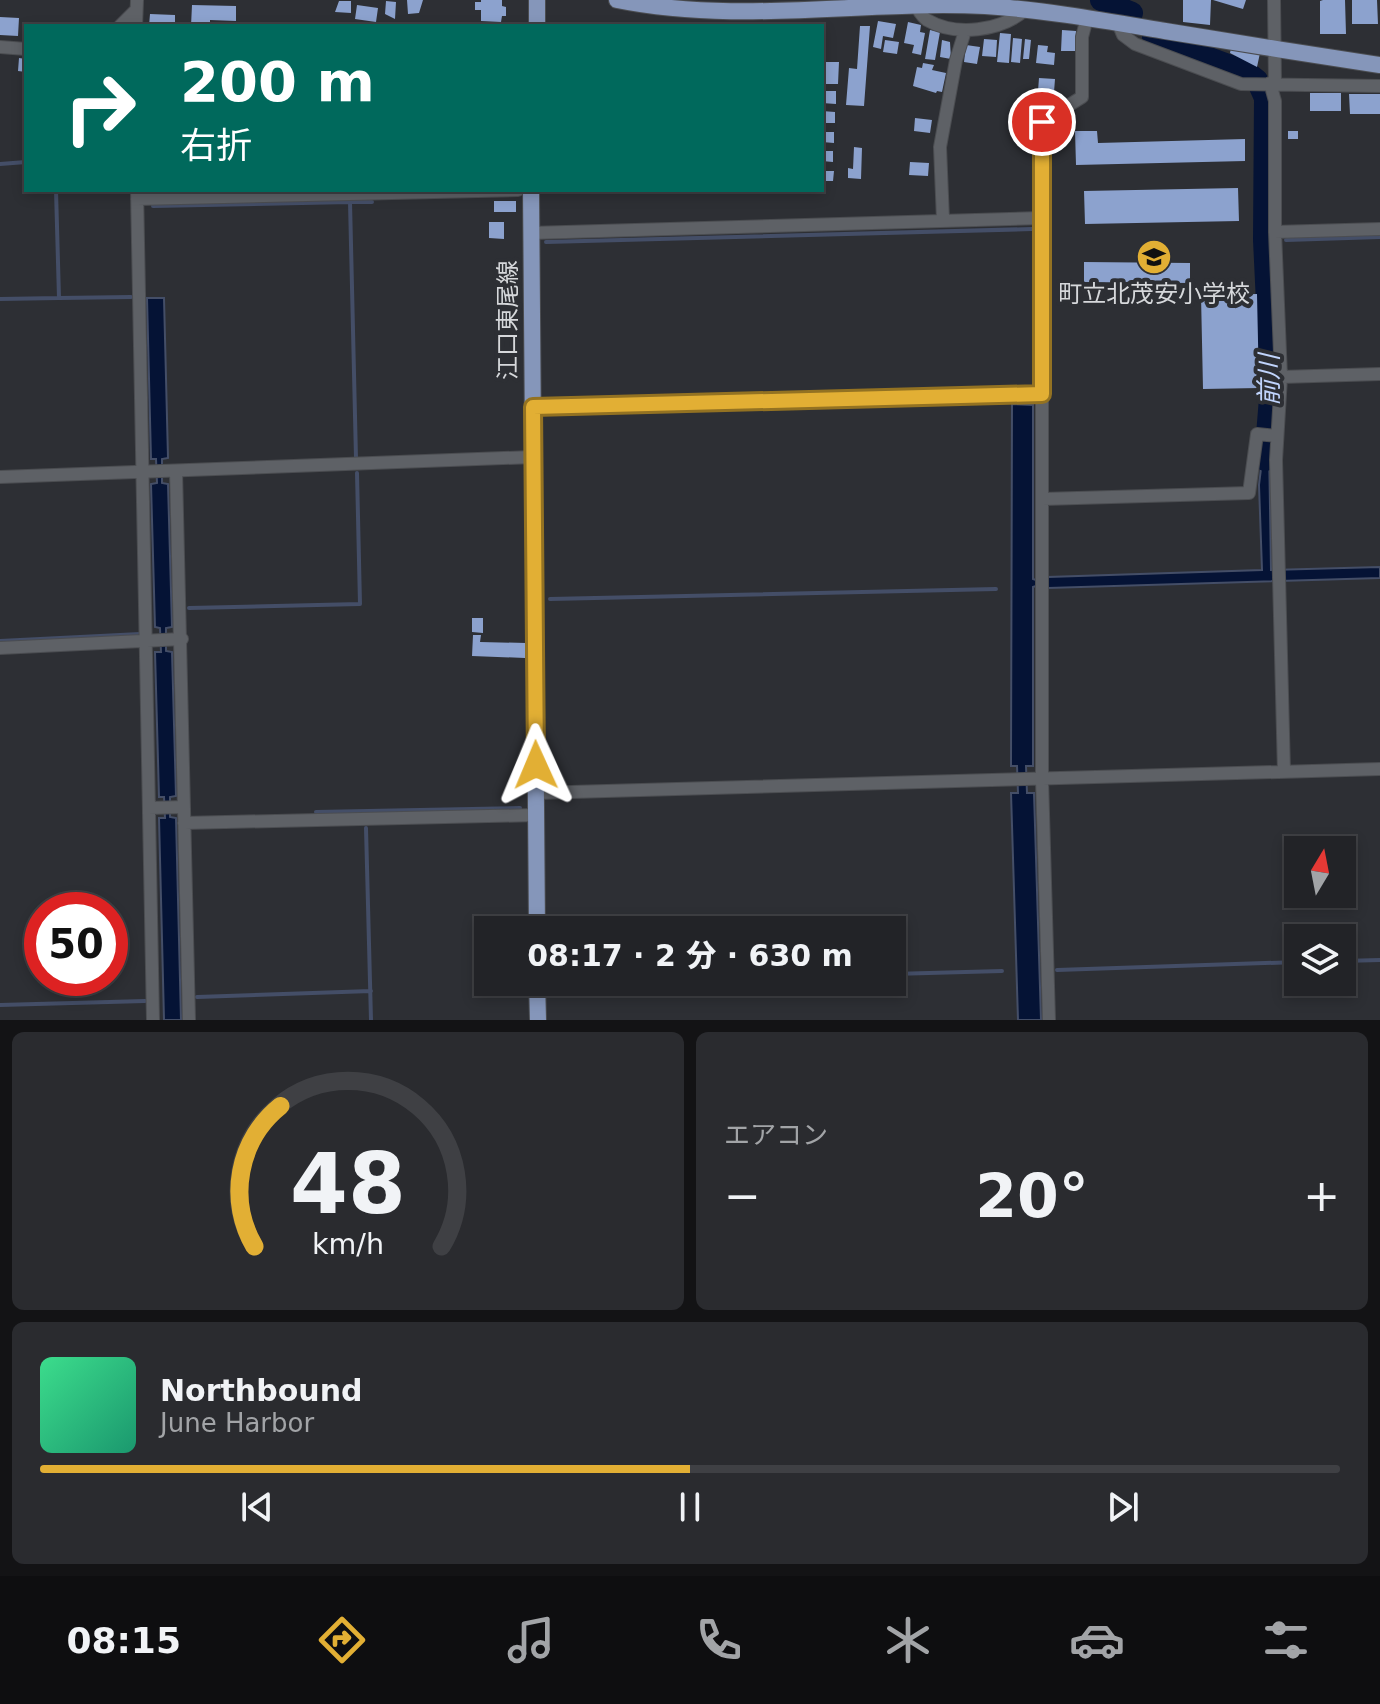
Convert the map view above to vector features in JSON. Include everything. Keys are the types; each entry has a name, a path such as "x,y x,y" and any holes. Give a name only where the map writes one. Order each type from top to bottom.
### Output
{"main road":[{"path":"537,0 537,24"},
{"path":"617,0 742,12 942,2 1025,10 1058,7 1087,18 1380,65"},
{"name":"江口東尾線","path":"531,192 537,916"},
{"path":"537,996 538,1020"}],"street":[{"path":"1274,0 1275,49 1270,83 1275,101 1275,232 1281,377 1271,436 1284,772"},
{"path":"122,24 136,5"},
{"path":"915,5 925,19 965,31 1014,20 1025,10"},
{"path":"1049,1020 1035,779 1043,499 1042,122 1082,97 1082,37 1087,18"},
{"path":"1118,23 1123,35 1135,44 1226,80 1251,84 1380,86"},
{"path":"943,220 940,147 956,60 965,31"},
{"path":"0,47 24,49"},
{"path":"153,1020 182,639 160,472 137,195 366,192"},
{"path":"531,233 1041,218"},
{"path":"1275,232 1380,229"},
{"path":"1281,377 1380,374"},
{"path":"533,407 1042,394"},
{"path":"1043,499 1249,493 1257,434 1271,436"},
{"path":"0,477 533,457"},
{"path":"160,472 146,641 167,808 184,823 536,815"},
{"path":"0,648 182,639"},
{"path":"536,793 1380,769"},
{"path":"184,823 189,1020"}],"water":[{"path":"147,298 164,298 168,458 162,459 162,483 168,484 172,627 166,628 166,651 172,652 176,796 170,797 170,817 176,818 181,1020 164,1020 159,818 165,818 164,797 159,797 155,652 161,652 160,628 155,627 151,484 157,483 156,459 151,459"},
{"path":"1012,404 1033,405 1033,579 1036,586 1033,587 1033,766 1026,766 1027,793 1034,793 1041,1020 1018,1020 1011,793 1018,793 1017,766 1011,766"},
{"path":"1264,444 1269,445 1271,570 1380,567 1380,578 1048,588 1048,577 1262,570 1259,485"}],"building":[{"path":"407,0 423,0 419,13 408,14"},
{"path":"502,0 506,16 502,16 501,22 481,21 481,10 475,10 475,2"},
{"path":"1183,0 1211,0 1210,25 1183,22"},
{"path":"1213,0 1246,0 1243,9"},
{"path":"1345,0 1346,34 1320,34 1320,1"},
{"path":"1352,0 1377,0 1378,24 1352,24"},
{"path":"339,1 351,1 351,13 335,12"},
{"path":"386,1 396,2 395,19 385,14"},
{"path":"192,5 236,6 236,21 210,20 210,24 191,24"},
{"path":"357,5 378,8 376,22 355,19"},
{"path":"150,14 175,15 175,24 149,24"},
{"path":"0,17 19,18 18,36 0,35"},
{"path":"878,21 896,24 893,38 883,36 881,49 873,47"},
{"path":"908,22 921,25 920,32 925,33 921,55 912,53 914,45 904,43"},
{"path":"860,26 870,26 864,106 846,105 849,68 857,69"},
{"path":"930,30 940,32 935,60 925,59"},
{"path":"1062,30 1076,31 1075,51 1061,51"},
{"path":"1000,33 1011,34 1009,63 997,62"},
{"path":"1013,38 1022,39 1020,63 1011,62"},
{"path":"984,39 997,40 996,57 982,56"},
{"path":"1025,39 1031,40 1029,59 1023,59"},
{"path":"885,40 899,42 897,54 883,52"},
{"path":"942,40 950,42 951,59 940,57"},
{"path":"966,45 980,47 977,64 964,62"},
{"path":"1038,45 1048,46 1047,52 1055,53 1054,65 1036,63"},
{"path":"1231,48 1260,53 1257,67 1230,53"},
{"path":"19,58 24,59 24,72 18,71"},
{"path":"824,62 839,62 838,84 824,84"},
{"path":"923,63 934,65 932,70 946,73 942,92 913,86 917,67 922,68"},
{"path":"1039,78 1055,79 1054,92 1038,91"},
{"path":"824,91 836,91 836,104 824,103"},
{"path":"1310,93 1341,93 1341,111 1310,111"},
{"path":"1349,94 1380,94 1380,114 1350,114"},
{"path":"824,111 835,112 835,123 824,123"},
{"path":"915,118 932,120 930,133 914,131"},
{"path":"1075,131 1097,131 1098,143 1245,139 1245,161 1076,165"},
{"path":"1288,131 1298,131 1298,139 1288,139"},
{"path":"824,132 834,132 834,143 824,142"},
{"path":"854,147 862,148 861,179 848,178 848,168 853,169"},
{"path":"824,151 833,151 833,162 824,161"},
{"path":"910,162 929,163 928,176 909,175"},
{"path":"824,171 834,171 833,181 824,181"},
{"path":"1238,188 1239,221 1085,224 1084,191"},
{"path":"494,201 516,201 516,212 494,212"},
{"path":"489,222 504,222 504,239 489,238"},
{"path":"1084,262 1190,263 1190,283 1084,282"},
{"path":"1257,294 1259,388 1203,389 1201,295"},
{"path":"472,618 483,618 483,633 472,632"},
{"path":"473,635 481,635 480,642 526,643 525,658 472,656"}],"waterway":[{"name":"前川","path":"1101,0 1132,13"},
{"name":"前川","path":"1153,37 1247,72 1257,80 1265,98 1264,240 1271,386 1265,460"},
{"path":"0,164 24,162"},
{"path":"56,192 59,298 131,297"},
{"path":"153,206 350,202"},
{"path":"356,458 350,202 372,202"},
{"path":"546,242 1032,229"},
{"path":"1286,240 1380,237"},
{"path":"0,299 59,298"},
{"path":"189,608 360,604 357,473"},
{"path":"550,599 996,589"},
{"path":"0,641 140,634"},
{"path":"316,812 520,808"},
{"path":"366,828 371,1020"},
{"path":"1356,961 1380,960"},
{"path":"1057,970 1284,962"},
{"path":"906,974 1002,971"},
{"path":"197,997 371,991"},
{"path":"0,1005 145,1001"}],"place":[{"name":"町立北茂安小学校","path":"1154,257"}],"route":[{"path":"536,765 533,407 1042,394 1042,122"}]}
